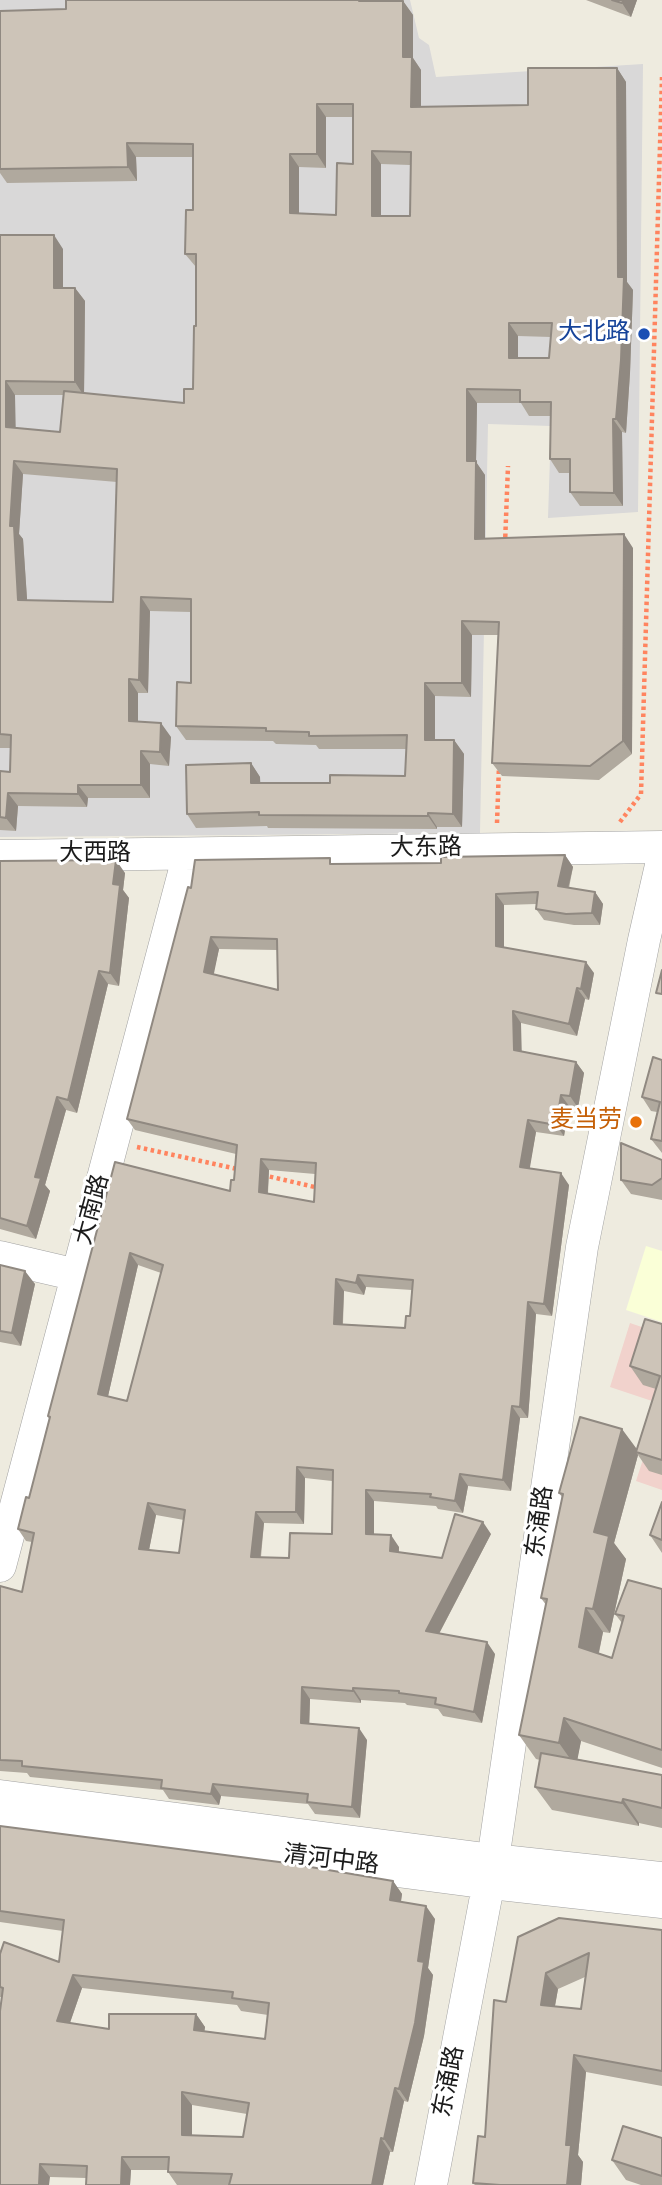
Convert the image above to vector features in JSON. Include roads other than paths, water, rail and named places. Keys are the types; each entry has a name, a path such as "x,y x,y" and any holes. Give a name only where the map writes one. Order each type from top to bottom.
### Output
{"street":[{"name":"大东路","path":"189,854 662,847"},
{"name":"大西路","path":"0,856 189,854"},
{"name":"大南路","path":"0,1566 189,854"},
{"name":"东涌路","path":"431,2185 491,1871 582,1247 662,861"},
{"path":"0,1256 77,1275"},
{"name":"清河中路","path":"0,1796 491,1871 662,1902"},
{"name":"清河中路","path":"0,1819 491,1871 662,1878"}],"place":[{"name":"大北路","path":"644,334"},
{"name":"麦当劳","path":"636,1122"}]}
